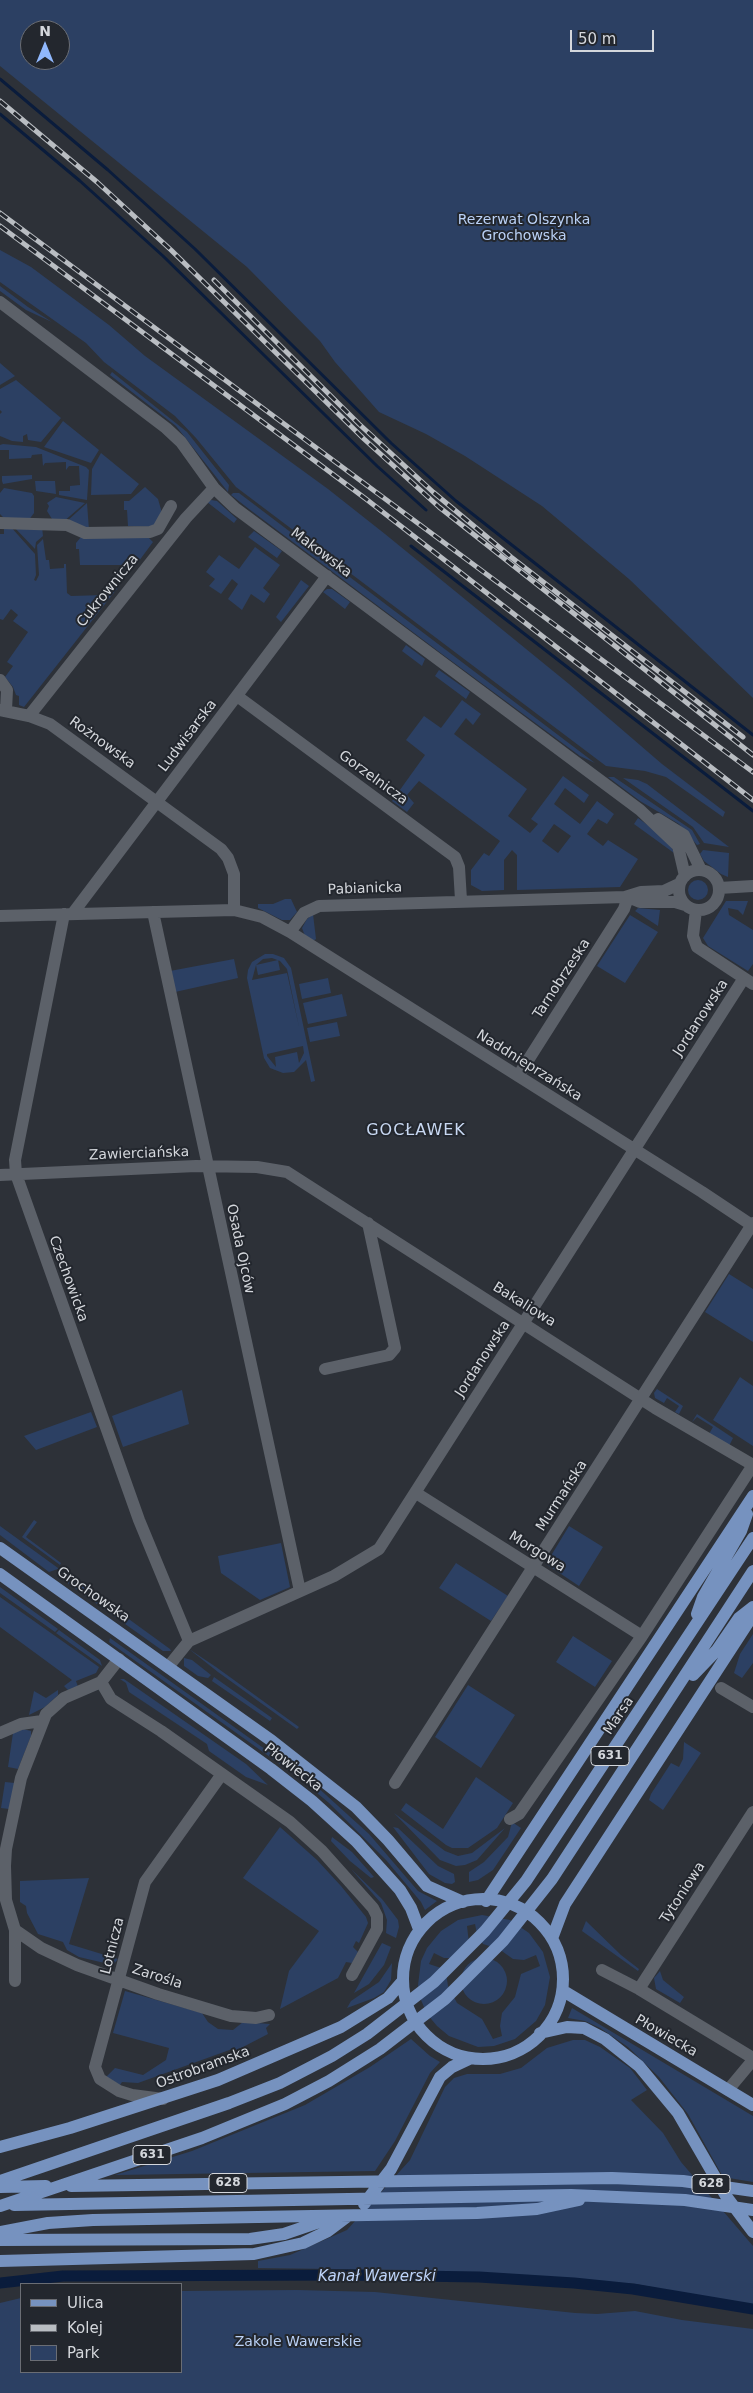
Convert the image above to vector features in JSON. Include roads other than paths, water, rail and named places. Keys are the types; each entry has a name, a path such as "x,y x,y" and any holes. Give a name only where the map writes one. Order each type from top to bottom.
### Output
{"main road":[{"path":"692,1631 703,1597 742,1531 752,1498"},
{"name":"Marsa","path":"486,1901 752,1498"},
{"name":"Marsa","path":"0,2182 229,2103 291,2078 345,2048 384,2022 434,1982 466,1952 526,1881 753,1538"},
{"name":"Grochowska","path":"0,1548 168,1667"},
{"name":"631","path":"0,2206 220,2131 300,2096 346,2071 397,2037 445,1999 515,1927 552,1879 753,1571"},
{"path":"0,1574 119,1659"},
{"path":"671,1699 717,1650 739,1618 753,1607"},
{"path":"553,1936 565,1904 753,1614"},
{"name":"Płowiecka","path":"119,1659 271,1768 349,1834 400,1890 412,1908 419,1929"},
{"name":"Płowiecka","path":"168,1667 272,1741 356,1807 388,1840 427,1886 463,1902"},
{"path":"486,1901 504,1903 528,1912 537,1918 553,1936 565,1964 565,1992 557,2011 540,2033 506,2056 488,2060 469,2059 442,2049 429,2038 409,2012 401,1983 406,1954 419,1929 439,1912 463,1902 486,1901"},
{"name":"Ostrobramska","path":"0,2147 48,2135 218,2080 316,2039 373,2008 388,1998 401,1983"},
{"name":"Płowiecka","path":"565,1992 753,2105"},
{"path":"540,2033 567,2028 584,2028 605,2040 639,2066 678,2113 726,2196 753,2232"},
{"path":"0,2261 227,2255 275,2250 303,2243 328,2231 357,2210 374,2192 391,2169 440,2077 452,2067 469,2059"},
{"name":"628","path":"0,2187 612,2178 668,2180 753,2191"},
{"path":"0,2240 221,2240 273,2236 320,2222 351,2207 374,2192"},
{"path":"0,2206 526,2195 598,2196"},
{"path":"0,2232 48,2223 86,2221 443,2215 537,2209 598,2196"},
{"name":"628","path":"598,2196 685,2200 753,2210"}],"street":[{"name":"Makowska","path":"0,302 166,428 181,442 214,488 236,508 640,810 678,846 682,880"},
{"name":"Cukrownicza","path":"29,716 186,518 214,488"},
{"path":"0,523 67,525 84,533 150,532 158,529 171,506"},
{"name":"Ludwisarska","path":"69,914 158,802 327,576"},
{"name":"Rożnowska","path":"0,680 7,690 3,710 29,716 50,724 226,854 234,874 234,910"},
{"name":"Gorzelnicza","path":"236,696 452,855 458,864 460,900"},
{"name":"Makowska","path":"640,810 684,835 702,870"},
{"path":"691,908 706,909 714,904 719,888 712,875 702,870 693,871 682,880 679,895 691,908 693,936 697,947 749,981"},
{"name":"Pabianicka","path":"290,932 304,913 319,906 460,900 628,897 641,892 664,891 682,880"},
{"path":"719,888 753,886"},
{"name":"Pabianicka","path":"628,897 640,902 675,902 691,908"},
{"name":"Tarnobrzeska","path":"518,1076 624,910 628,897"},
{"path":"0,916 234,910 262,917 290,932"},
{"name":"Osada Ojców","path":"153,912 300,1591"},
{"name":"Czechowicka","path":"69,914 15,1160 16,1174 139,1520 189,1641"},
{"name":"Naddnieprzańska","path":"290,932 753,1225"},
{"name":"Jordanowska","path":"168,1667 189,1641 351,1567 379,1549 635,1149 749,981"},
{"name":"Zawierciańska","path":"0,1175 257,1166 280,1170"},
{"name":"Bakaliowa","path":"280,1170 295,1176 705,1439 753,1465"},
{"path":"326,1369 389,1355 395,1348 368,1224"},
{"name":"Murmańska","path":"395,1783 753,1225"},
{"path":"510,1819 519,1814 642,1636 753,1465"},
{"name":"Morgowa","path":"416,1493 642,1636"},
{"path":"16,1981 15,1930 6,1900 6,1849 21,1778 42,1721 60,1700 101,1682 119,1659"},
{"path":"101,1682 111,1699 222,1774 304,1834 340,1870 376,1912 377,1929 352,1975"},
{"path":"721,1688 753,1707"},
{"path":"0,1734 21,1724 42,1721"},
{"name":"Lotnicza","path":"163,2099 126,2094 100,2079 95,2067 120,1981 145,1882 222,1774"},
{"name":"Tytoniowa","path":"639,1989 753,1812"},
{"name":"Zarośla","path":"15,1930 41,1948 77,1965 120,1981 232,2016 256,2018 269,2016"},
{"name":"Płowiecka","path":"602,1970 639,1989 753,2059"},
{"path":"728,2090 753,2059"}],"waterway":[{"path":"0,79 108,170 195,249 391,443 456,501 753,735"},
{"path":"0,114 80,181 163,256 377,466 426,510"},
{"path":"411,546 753,811"},
{"name":"Kanał Wawerski","path":"0,2283 63,2276 350,2275 479,2277 633,2289 753,2309"}],"railway":[{"path":"0,101 97,182 171,250 364,439 439,507 753,755"},
{"path":"0,213 753,772"},
{"path":"0,226 366,499 753,800"},
{"path":"214,280 359,424 433,492 511,557 743,737"}],"district":[{"name":"GOCŁAWEK","path":"416,1131"}],"park label":[{"name":"Rezerwat Olszynka Grochowska","path":"524,228"},
{"name":"Zakole Wawerskie","path":"298,2342"}]}
